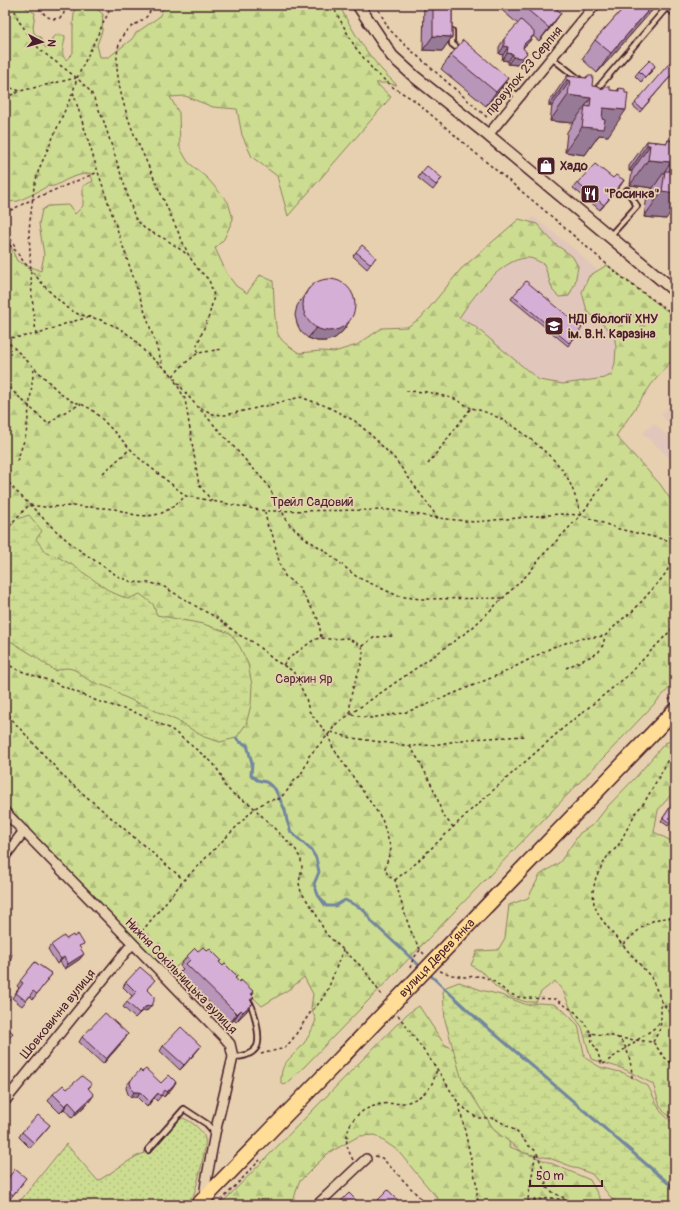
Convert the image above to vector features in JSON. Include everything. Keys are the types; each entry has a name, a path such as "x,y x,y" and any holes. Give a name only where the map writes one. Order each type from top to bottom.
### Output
{"main road":[{"name":"вулиця Дерев’янка","path":"201,1202 675,710"}],"street":[{"path":"358,5 392,56 610,236 675,292"},
{"name":"провулок 23 Серпня","path":"488,135 595,5"},
{"name":"Нижня Сокільницька вулиця","path":"5,812 132,944 224,1036 230,1044 233,1057"},
{"path":"5,856 24,831"},
{"name":"Шовковична вулиця","path":"5,1101 132,944"},
{"path":"201,1202 233,1057"},
{"path":"317,1205 366,1158"}],"lane":[{"path":"588,87 594,92 667,7 675,14"},
{"path":"452,28 452,44 464,53"},
{"path":"552,58 582,82"},
{"path":"495,78 519,97"},
{"path":"610,236 637,206 628,190"},
{"path":"233,1057 244,1056 256,1049 258,1042 258,1034 250,1003 245,998"},
{"path":"148,1150 184,1109 208,1124 215,1133"}],"path":[{"path":"13,5 18,20 40,50 76,78 90,92 103,120 135,218 145,229 167,240 189,256"},
{"path":"32,5 39,8 59,9 65,5"},
{"path":"39,8 51,19 58,19 63,16 65,5"},
{"path":"36,334 32,297 30,230 34,187 40,169 73,92 76,78 112,5"},
{"path":"153,5 146,18 131,26 123,34 119,43 117,62 121,96 134,134 189,256 198,270 209,280 214,296 207,320 197,345 198,353"},
{"path":"332,5 355,46 374,71 394,88 414,100 625,280 675,315"},
{"path":"5,98 20,90 76,78"},
{"path":"5,86 20,90"},
{"path":"73,92 98,172 164,369"},
{"path":"5,213 33,199 98,172"},
{"path":"5,228 16,251 23,261 57,300 78,314 101,320 119,328 132,337 145,352 172,376 200,407 234,449 268,484 289,524 306,539 324,550 357,577 398,596 420,599 505,598"},
{"path":"5,241 16,251"},
{"path":"5,339 36,334 90,317"},
{"name":"Трейл Садовий","path":"5,339 61,394 71,401 91,409 138,458 186,496 265,511 391,510 474,522 560,514 581,515 619,529 675,542"},
{"path":"172,376 198,353 222,349"},
{"path":"17,461 26,435 34,367"},
{"path":"172,376 185,399 199,485 212,501"},
{"path":"5,384 48,424 61,414 81,404"},
{"path":"406,391 428,392 455,400 471,408 498,417 529,436 552,458 567,476 581,515"},
{"path":"200,407 213,414 225,415 300,397 326,406 355,421 376,440 395,459 438,518"},
{"path":"428,464 471,408"},
{"path":"103,474 130,449"},
{"path":"5,478 29,505 54,529 75,547 119,577 132,582 161,585 216,617 239,635 252,642 274,660 292,671 306,698 309,711 328,736 333,748 366,798 382,819 391,849 385,868 388,876 395,880 412,932 420,950 426,956"},
{"path":"132,944 184,880 255,808 269,800 281,797 300,776 309,756 328,736 336,724 465,633 505,598 581,515 608,478"},
{"path":"29,505 45,507 73,506 115,509 135,515 148,516 160,514 166,511 186,496"},
{"path":"5,530 29,505"},
{"path":"265,511 268,528 272,533 280,566 285,576 299,588 319,621 321,638"},
{"path":"566,668 598,653 603,645 605,636 634,610 663,576 675,558"},
{"path":"395,880 415,864 453,827 562,729 626,677 675,626"},
{"path":"362,646 375,637 394,636"},
{"path":"350,714 370,718 421,707 503,673 553,647 578,639 605,636"},
{"path":"283,665 297,652 315,639 347,638 362,646 364,651 351,693 350,714"},
{"path":"5,663 18,670 53,682 97,702 134,712 171,730 214,762 224,785 233,794 255,808 296,850 301,860 302,867 299,883 301,892 326,934 343,950 333,978 320,1002 310,1013 285,1048 244,1056"},
{"path":"5,710 14,722 66,779 184,880"},
{"path":"331,732 352,738 410,746 433,745 468,739 527,736"},
{"path":"675,744 664,768 644,803 636,812 618,846 607,857 596,877 593,891 594,905 600,917 651,977 661,1000 675,1021"},
{"path":"410,746 436,794 442,814 453,827"},
{"path":"623,944 649,922 664,917 675,918"},
{"path":"436,967 442,972 452,975 465,977 480,976 492,980 508,993 518,997 555,999 566,1005 584,1022 591,1033 592,1043 596,1048 602,1065 656,1027 661,1020"},
{"path":"653,1042 660,1029 661,1000"},
{"path":"591,1033 601,1036 653,1042 664,1057 675,1066"},
{"path":"618,1038 626,1048 631,1064 632,1078"},
{"path":"356,1167 347,1148 347,1137 350,1123 357,1114 370,1107 382,1104 404,1103 422,1095 429,1089 434,1080 437,1069 460,1104 477,1118 494,1118 516,1131 529,1146 536,1151 545,1173 546,1187 570,1201 572,1205"},
{"path":"460,1104 476,1182 478,1205"},
{"path":"526,1205 536,1151"},
{"path":"366,1158 374,1156 382,1158 427,1205"},
{"path":"527,1201 552,1198 570,1201"}],"shaded area":[{"name":"НДІ біології ХНУ ім. В.Н. Каразіна","path":"533,217 574,249 664,331 600,437 440,321"},
{"path":"675,400 675,429 661,415"},
{"path":"654,423 675,443 675,463 643,433"}],"green space":[{"name":"Саржин Яр","path":"5,5 21,5 35,13 33,27 34,33 41,38 43,45 46,48 51,45 52,38 58,34 65,36 63,55 66,60 73,53 73,24 75,5 97,5 98,10 103,14 102,31 97,45 100,57 109,57 132,39 136,33 159,17 165,5 339,5 364,48 397,85 376,83 391,97 288,216 277,176 252,157 242,135 237,109 213,107 185,96 170,97 179,113 180,148 188,162 207,178 228,202 233,219 224,239 215,248 227,274 236,286 247,293 260,275 273,281 275,316 278,334 285,343 299,353 321,351 334,352 357,345 382,328 407,327 421,318 461,269 519,219 537,224 555,244 572,256 578,266 575,283 569,296 559,297 553,291 544,264 528,258 516,260 497,272 479,290 459,318 473,325 539,380 563,384 605,378 612,374 615,363 616,347 614,334 587,311 582,292 589,276 607,265 675,317 675,356 651,385 616,436 660,484 675,506 675,682 304,1067 284,1085 281,1083 281,1076 284,1066 306,1041 316,1020 311,1008 313,994 304,977 291,988 262,1006 215,961 191,955 172,970 163,968 5,806 5,233 17,261 41,271 44,255 39,224 42,210 48,206 69,205 75,214 83,206 83,186 93,181 90,173 73,177 55,185 47,186 18,201 5,202"},
{"path":"29,515 42,531 36,539 46,553 58,557 74,566 111,592 128,599 140,594 153,604 157,615 203,624 230,633 240,647 248,664 252,685 251,705 246,724 236,738 220,742 204,737 178,721 120,695 113,689 89,680 77,671 66,668 55,671 33,655 5,638 5,532 18,519"},
{"path":"675,741 675,790 658,810 654,832 675,843 675,1120 664,1112 660,1106 653,1084 624,1069 591,1059 582,1027 574,1016 563,991 555,981 541,992 536,1002 526,1002 511,997 495,986 486,975 471,965 477,951 498,950 505,938 509,905 528,898 540,875 560,862 580,833 594,824 608,806 635,778 665,743"},
{"path":"459,982 527,1005 538,1003 554,1004 563,1010 578,1025 585,1058 600,1067 624,1073 648,1086 661,1112 675,1125 675,1205 617,1205 592,1174 549,1158 524,1153 495,1131 462,1080 445,1020 443,992 446,987"},
{"path":"419,1006 444,1044 462,1054 507,1131 510,1147 590,1180 603,1204 605,1205 443,1205 397,1150 375,1135 359,1136 327,1154 299,1182 292,1205 220,1205 407,1014"},
{"path":"183,1118 190,1121 199,1129 205,1139 205,1149 194,1194 184,1205 17,1205 66,1144 98,1181 135,1157 154,1149 176,1122"}],"building":[{"path":"433,5 452,5 452,37 433,36"},
{"path":"522,5 552,5 561,13 549,28"},
{"path":"626,5 653,5 611,53 595,40"},
{"path":"521,20 534,32 534,35 524,44 523,48 527,53 522,58 513,57 513,54 507,53 508,47 504,46 504,39"},
{"path":"463,40 508,78 496,92 451,55"},
{"path":"673,59 675,60 675,71 642,109 635,103"},
{"path":"650,60 655,66 645,77 639,71"},
{"path":"567,76 587,78 587,76 593,76 592,86 601,87 601,89 604,89 604,87 610,87 610,90 619,91 619,88 625,89 625,93 628,93 626,110 603,108 602,119 605,120 603,129 582,127 585,106 590,107 591,98 568,95 570,81 567,80"},
{"path":"668,140 673,141 672,150 675,150 675,193 662,191 665,171 670,171 671,162 648,160 650,145 647,145 647,141 667,143"},
{"path":"595,164 613,178 616,175 624,180 604,205 577,183"},
{"path":"427,166 442,178 436,185 421,173"},
{"path":"362,245 376,257 371,264 356,252"},
{"path":"324,279 334,279 348,286 355,300 355,310 348,324 334,331 324,331 314,327 307,320 303,310 303,300 307,290 314,283"},
{"path":"526,281 582,328 569,343 513,296"},
{"path":"675,800 675,816 670,823 663,818"},
{"path":"78,934 84,944 79,946 84,954 68,964 64,957 61,959 51,945 64,936 66,939 73,935 74,937"},
{"path":"203,947 207,951 210,949 221,960 219,962 223,966 225,964 237,976 235,978 239,982 241,980 254,992 251,994 254,997 250,1000 253,1003 243,1012 241,1010 237,1014 186,964 190,960 187,956 195,948 198,951"},
{"path":"5,952 12,954 7,976 5,976"},
{"path":"35,962 52,974 37,994 33,991 26,1001 16,993 23,983 20,981"},
{"path":"140,967 155,980 147,989 154,996 154,1001 152,1005 145,1007 139,1013 127,1002 136,992 126,982"},
{"path":"5,995 10,999 5,1006"},
{"path":"105,1013 128,1034 106,1059 82,1037"},
{"path":"5,1026 13,1033 5,1043"},
{"path":"181,1027 201,1046 184,1065 163,1046"},
{"path":"146,1069 161,1083 169,1075 176,1082 167,1092 165,1090 160,1096 158,1093 150,1102 140,1092 134,1092 130,1083 140,1070 142,1072"},
{"path":"82,1076 92,1084 88,1088 94,1095 77,1111 69,1102 65,1106 53,1094 63,1085 67,1089"},
{"path":"38,1115 50,1125 34,1143 22,1132"},
{"path":"15,1169 26,1178 13,1195 5,1189 5,1182"},
{"path":"388,1190 403,1205 373,1205"},
{"path":"349,1193 361,1205 338,1204"}],"waterway":[{"path":"236,738 240,742 247,745 252,763 251,775 257,780 266,782 275,789 285,810 291,832 311,850 316,858 319,872 314,884 318,895 326,906 335,906 345,900 363,909 373,923 422,968"},
{"path":"428,973 473,1015 675,1189"}],"place":[{"name":"Хадо","path":"546,166"},
{"name":"\"Росинка\"","path":"590,194"},
{"name":"НДІ біології ХНУ ім. В.Н. Каразіна","path":"554,326"}]}
